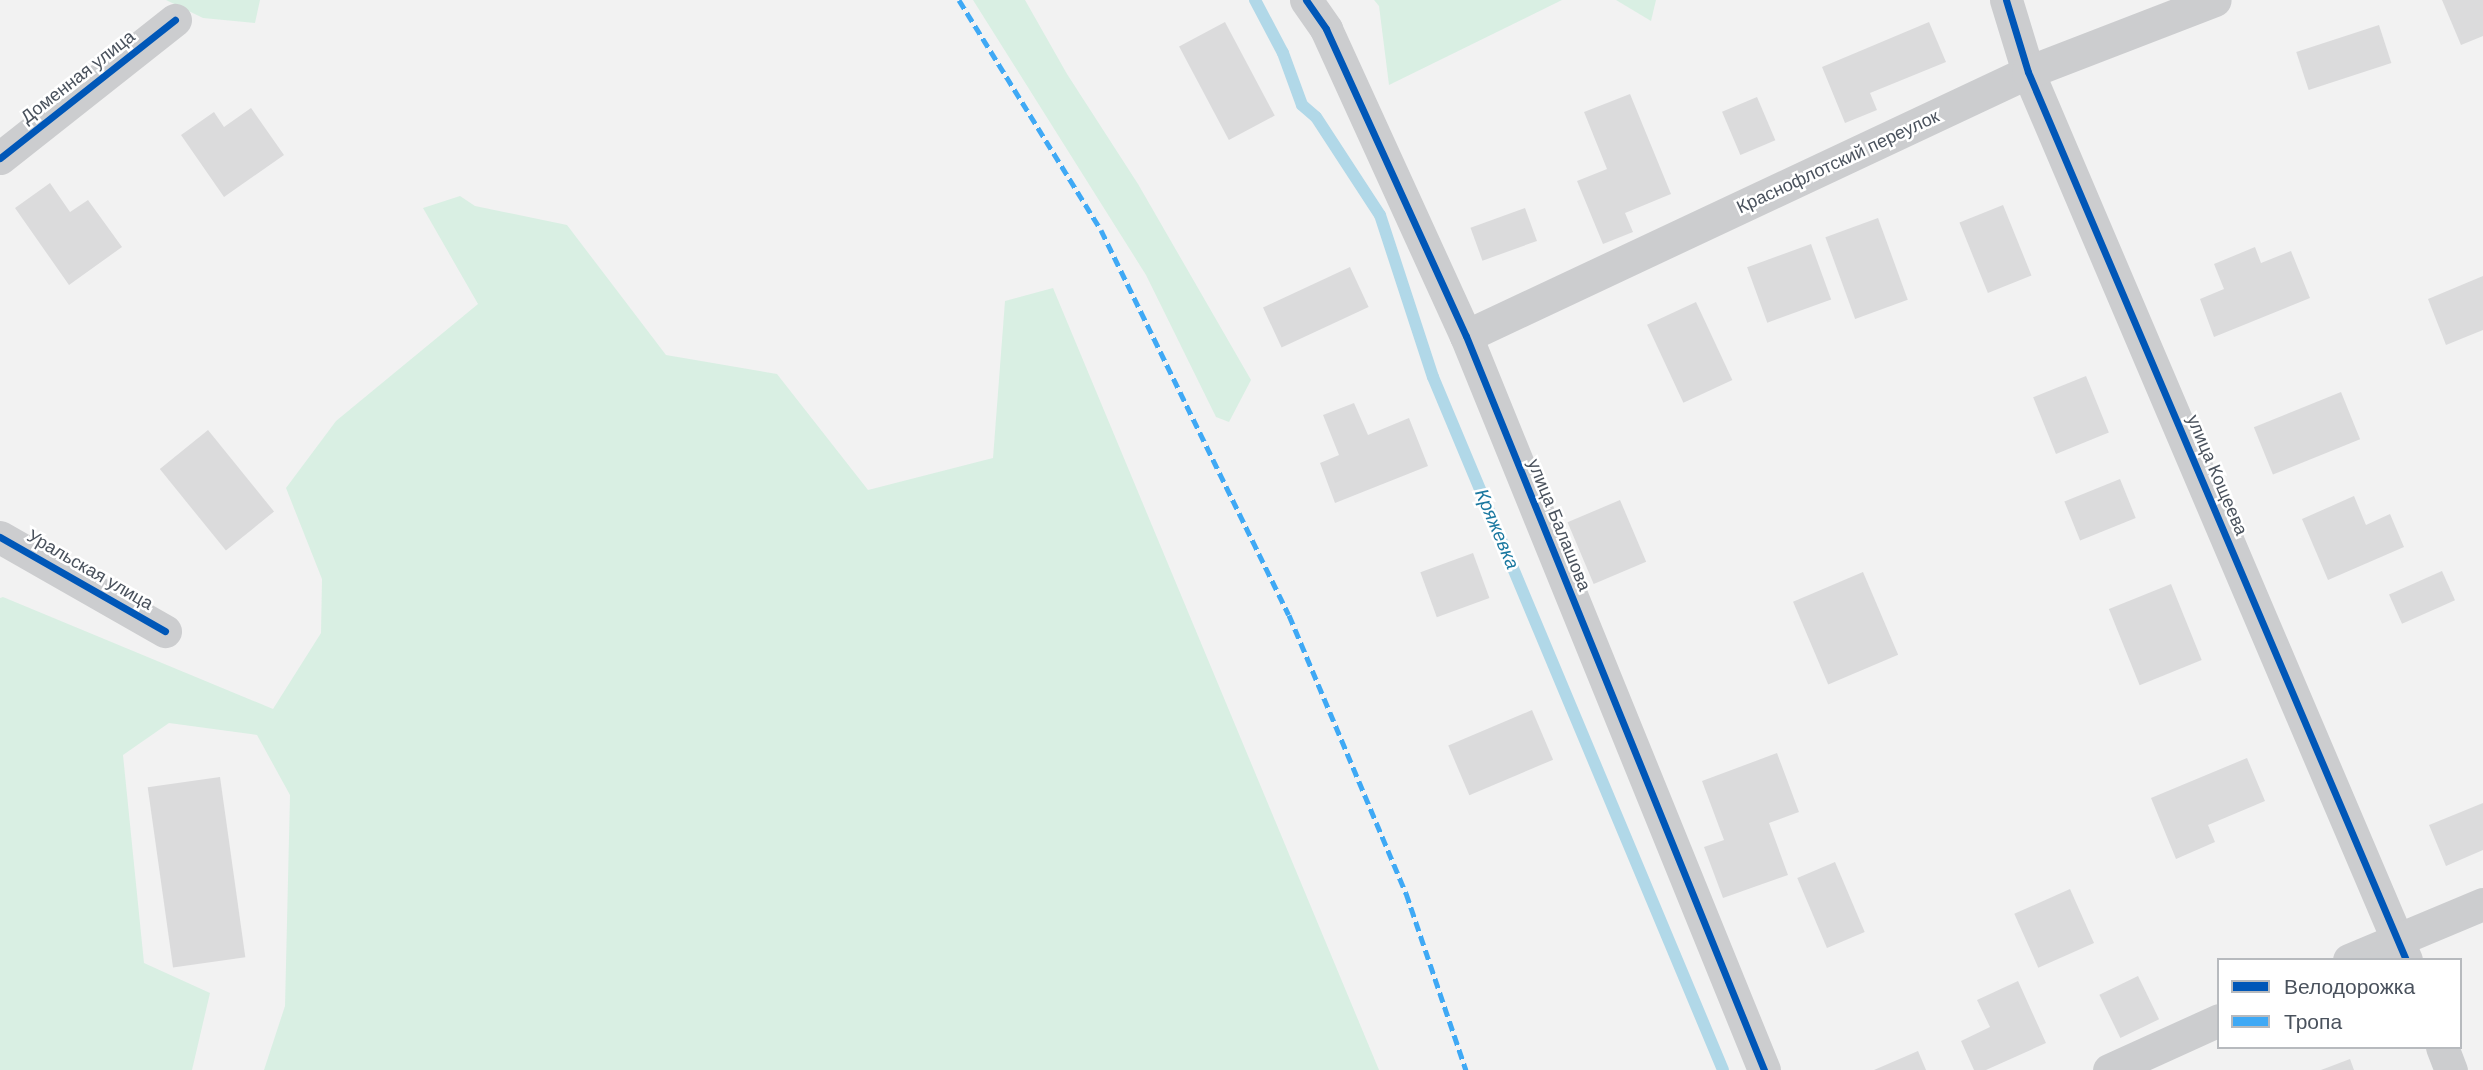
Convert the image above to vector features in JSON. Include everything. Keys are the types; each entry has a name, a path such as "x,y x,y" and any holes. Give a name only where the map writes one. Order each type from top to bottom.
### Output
{"street":[{"name":"улица Балашова","path":"1306,0 1326,29 1466,336 1764,1070"},
{"name":"улица Кощеева","path":"2006,0 2028,72 2402,949"},
{"name":"Краснофлотский переулок","path":"1466,336 2028,72 2215,0"},
{"name":"Доменная улица","path":"0,158 175,20"},
{"name":"Уральская улица","path":"0,537 165,631"},
{"path":"2359,958 2402,949 2483,904"},
{"path":"2109,1070 2217,1021"},
{"path":"2443,1049 2451,1070"}],"green space":[{"path":"166,0 260,0 255,23 203,18"},
{"path":"973,0 1025,0 1067,74 1138,184 1251,380 1229,422 1216,417 1146,275"},
{"path":"1374,0 1562,0 1389,85 1379,6"},
{"path":"1616,0 1656,0 1651,21"},
{"path":"460,196 475,206 567,225 666,355 777,374 868,490 993,458 1005,301 1053,288 1379,1070 264,1070 285,1006 290,795 257,735 169,723 123,755 144,963 210,993 192,1070 0,1070 0,598 273,709 321,633 322,579 286,488 336,421 478,304 423,208"}],"building":[{"path":"2442,0 2483,0 2483,36 2461,45"},
{"path":"1225,22 1275,116 1229,140 1179,46"},
{"path":"1929,22 1946,62 1870,93 1877,110 1845,123 1822,67"},
{"path":"2379,25 2391,63 2309,90 2296,52"},
{"path":"1630,94 1671,194 1625,213 1633,232 1603,244 1577,181 1607,169 1584,112"},
{"path":"1757,97 1775,140 1740,155 1722,112"},
{"path":"251,108 284,155 224,197 181,135 214,112 224,127"},
{"path":"50,183 70,212 88,200 122,247 69,285 15,208"},
{"path":"2003,205 2031,275 1988,293 1959,223"},
{"path":"1525,208 1537,241 1482,261 1470,228"},
{"path":"1878,218 1908,300 1855,319 1825,237"},
{"path":"1811,244 1831,299 1767,323 1747,267"},
{"path":"2255,247 2261,263 2291,251 2310,298 2214,337 2200,299 2224,289 2214,264"},
{"path":"1350,267 1369,307 1282,347 1263,308"},
{"path":"2483,276 2483,330 2446,345 2428,299"},
{"path":"1696,302 1732,380 1683,403 1647,325"},
{"path":"2086,376 2109,433 2056,454 2033,397"},
{"path":"2341,392 2360,439 2273,474 2254,427"},
{"path":"1354,403 1368,435 1409,418 1428,466 1335,503 1320,463 1339,455 1323,415"},
{"path":"208,430 274,512 226,551 160,469"},
{"path":"2120,479 2136,518 2080,540 2064,501"},
{"path":"2354,496 2366,525 2390,514 2404,547 2328,580 2302,519"},
{"path":"1620,500 1646,562 1594,584 1568,522"},
{"path":"1473,553 1489,598 1437,617 1420,572"},
{"path":"2442,571 2455,600 2402,624 2389,595"},
{"path":"1863,572 1898,655 1828,685 1793,602"},
{"path":"2171,584 2202,660 2140,685 2109,609"},
{"path":"1532,710 1553,760 1469,795 1448,746"},
{"path":"1777,753 1799,812 1769,823 1788,875 1723,898 1704,847 1724,840 1702,781"},
{"path":"2247,758 2265,801 2208,825 2215,842 2176,859 2151,798"},
{"path":"220,777 245,957 173,967 148,787"},
{"path":"2483,803 2483,850 2446,866 2429,825"},
{"path":"1835,862 1865,932 1827,948 1797,878"},
{"path":"2070,889 2094,943 2038,968 2014,914"},
{"path":"2138,976 2159,1019 2120,1038 2099,995"},
{"path":"2018,981 2046,1043 1986,1070 1974,1070 1961,1041 1990,1027 1977,1000"},
{"path":"1918,1051 1926,1070 1874,1070"},
{"path":"2350,1059 2354,1070 2321,1070"}],"waterway":[{"name":"Кряжевка","path":"1255,0 1283,53 1302,105 1316,117 1380,215 1433,377 1723,1070"}],"marked path":[{"path":"959,0 1101,230 1289,615 1406,893 1466,1070"}],"cycle path":[{"path":"1306,0 1326,29 1466,336 1764,1070"},
{"path":"2006,0 2028,72 2405,958"},
{"path":"0,158 175,20"},
{"path":"0,537 165,631"}]}
